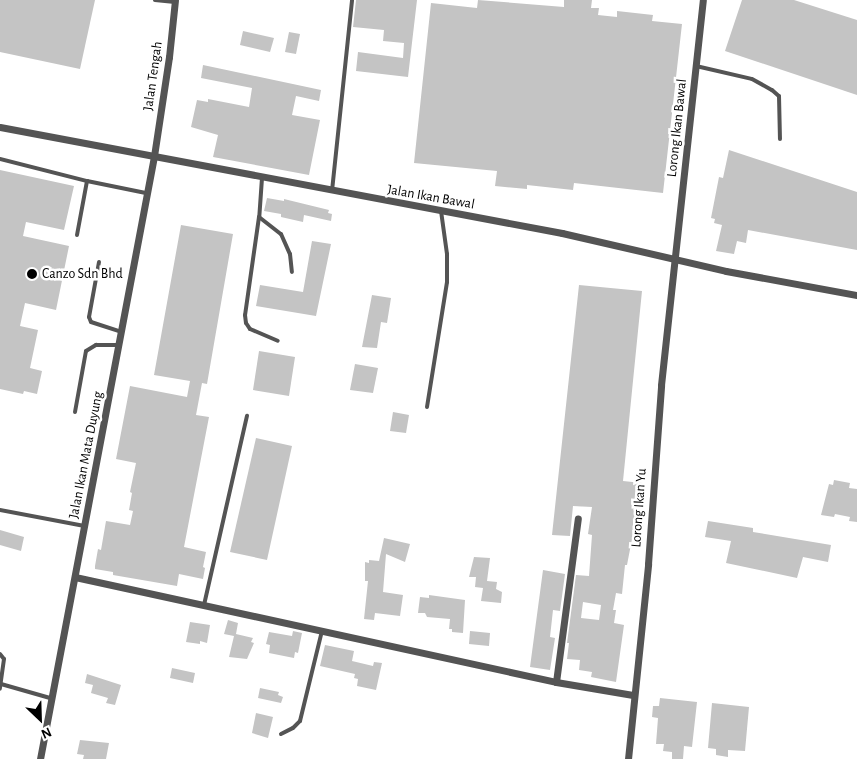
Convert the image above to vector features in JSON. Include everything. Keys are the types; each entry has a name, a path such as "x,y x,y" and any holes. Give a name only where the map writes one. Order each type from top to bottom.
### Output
{"street":[{"name":"Lorong Ikan Bawal","path":"675,259 703,0"},
{"name":"Jalan Tengah","path":"154,156 169,57 175,1"},
{"name":"Jalan Ikan Bawal","path":"0,127 262,178 562,233 742,275 857,295"},
{"name":"Jalan Ikan Mata Duyung","path":"40,759 50,698 120,346 154,156"},
{"name":"Lorong Ikan Yu","path":"628,759 648,564 661,385 675,259"},
{"path":"556,682 578,518"},
{"path":"75,577 556,682 634,695"}],"lane":[{"path":"155,0 175,1"},
{"path":"332,191 352,0"},
{"path":"696,66 752,79 779,96 780,139"},
{"path":"0,159 87,181 146,193"},
{"path":"262,178 245,315 246,323 250,329 278,341"},
{"path":"78,235 87,181"},
{"path":"427,408 447,282 447,254 441,211"},
{"path":"258,217 282,234 290,254 292,272"},
{"path":"100,262 88,318 91,322 121,332"},
{"path":"75,412 86,352 96,345 120,346"},
{"path":"204,605 247,416"},
{"path":"0,510 85,526"},
{"path":"281,734 294,728 300,721 322,631"},
{"path":"0,654 4,659 0,690"},
{"path":"2,684 50,698"}],"building":[{"path":"0,0 95,0 80,69 0,52"},
{"path":"356,0 417,0 408,77 356,71 358,52 403,58 404,43 383,41 384,30 353,27"},
{"path":"478,0 564,7 564,0 592,0 591,8 599,8 598,15 617,17 617,11 653,15 652,21 682,24 663,193 574,183 573,190 527,185 527,189 495,186 497,171 414,163 431,3 477,8"},
{"path":"742,0 794,0 857,20 857,95 725,51"},
{"path":"243,31 274,38 270,52 240,45"},
{"path":"289,32 300,34 296,54 285,52"},
{"path":"203,65 321,90 319,101 296,96 292,115 320,120 309,175 213,157 218,135 191,127 197,100 208,102 208,99 249,107 252,88 201,78"},
{"path":"729,150 857,192 857,250 748,230 746,243 737,241 734,254 716,251 722,225 714,223 715,219 711,218 719,177 723,178"},
{"path":"0,170 74,186 64,230 26,222 23,236 69,246 56,310 25,303 20,326 38,330 30,368 42,371 37,394 24,391 23,394 0,389"},
{"path":"267,198 284,201 284,199 329,210 328,213 332,214 331,221 304,215 303,222 281,217 281,214 264,211"},
{"path":"181,225 233,234 207,384 202,383 196,415 209,417 184,547 206,552 203,567 205,568 203,579 179,574 177,586 113,575 113,572 95,569 95,566 98,549 101,550 106,521 130,525 133,511 129,510 132,493 130,492 136,463 116,459 130,386 187,397 190,381 154,375"},
{"path":"312,241 331,244 316,316 256,306 260,285 303,292"},
{"path":"579,285 642,291 623,481 642,483 638,524 644,525 639,540 632,539 627,565 625,565 622,594 616,593 613,610 616,610 614,623 624,625 616,682 591,677 592,672 579,670 580,660 567,659 569,643 567,643 576,575 589,576 592,535 588,534 592,507 573,506 570,536 552,535","holes":["583,602 601,605 599,620 581,618"]},
{"path":"372,295 391,298 387,323 381,322 377,348 362,347"},
{"path":"259,351 295,357 289,396 253,390"},
{"path":"355,364 378,368 373,393 350,390"},
{"path":"393,412 409,415 406,433 390,431"},
{"path":"256,438 292,446 267,560 230,552"},
{"path":"834,480 850,483 849,488 857,489 857,522 849,521 850,517 835,514 834,517 821,515 829,484 833,485"},
{"path":"708,521 753,528 753,532 831,545 828,562 803,557 797,578 726,563 731,541 705,537"},
{"path":"0,530 24,537 21,551 0,545"},
{"path":"384,538 410,544 405,562 386,554 383,592 403,595 400,616 375,613 374,620 364,619 368,581 365,581 365,562 369,563 369,560 379,561"},
{"path":"474,557 490,558 487,581 497,582 496,589 502,592 501,603 481,601 483,588 475,587 476,577 469,577"},
{"path":"543,570 565,574 560,611 553,610 550,637 555,638 550,670 530,667"},
{"path":"429,595 465,600 463,633 452,632 452,629 449,629 450,619 427,617 425,613 418,613 420,597 429,598"},
{"path":"228,620 238,623 236,634 253,638 251,642 254,643 247,659 229,657 234,636 224,634"},
{"path":"190,622 210,625 207,643 200,641 200,644 186,642"},
{"path":"293,631 302,633 298,653 295,652 294,658 269,653 270,645 266,644 269,632 292,636"},
{"path":"470,631 490,633 489,646 469,644"},
{"path":"325,645 354,651 352,661 373,666 374,662 382,663 376,690 357,686 358,679 354,678 355,674 320,666"},
{"path":"172,668 195,673 193,683 170,678"},
{"path":"87,674 121,685 115,705 106,703 108,698 91,693 93,685 85,683"},
{"path":"260,688 279,692 278,695 283,697 281,703 258,698"},
{"path":"660,698 697,702 692,747 684,746 683,759 672,759 672,752 663,751 664,744 656,744 658,718 652,717 653,706 659,706"},
{"path":"712,703 749,707 745,751 728,750 728,757 716,755 716,749 708,748"},
{"path":"256,713 273,717 268,738 252,733"},
{"path":"80,740 109,743 106,759 83,759 84,755 77,754"}],"place":[{"name":"Canzo Sdn Bhd","path":"32,274"}]}
